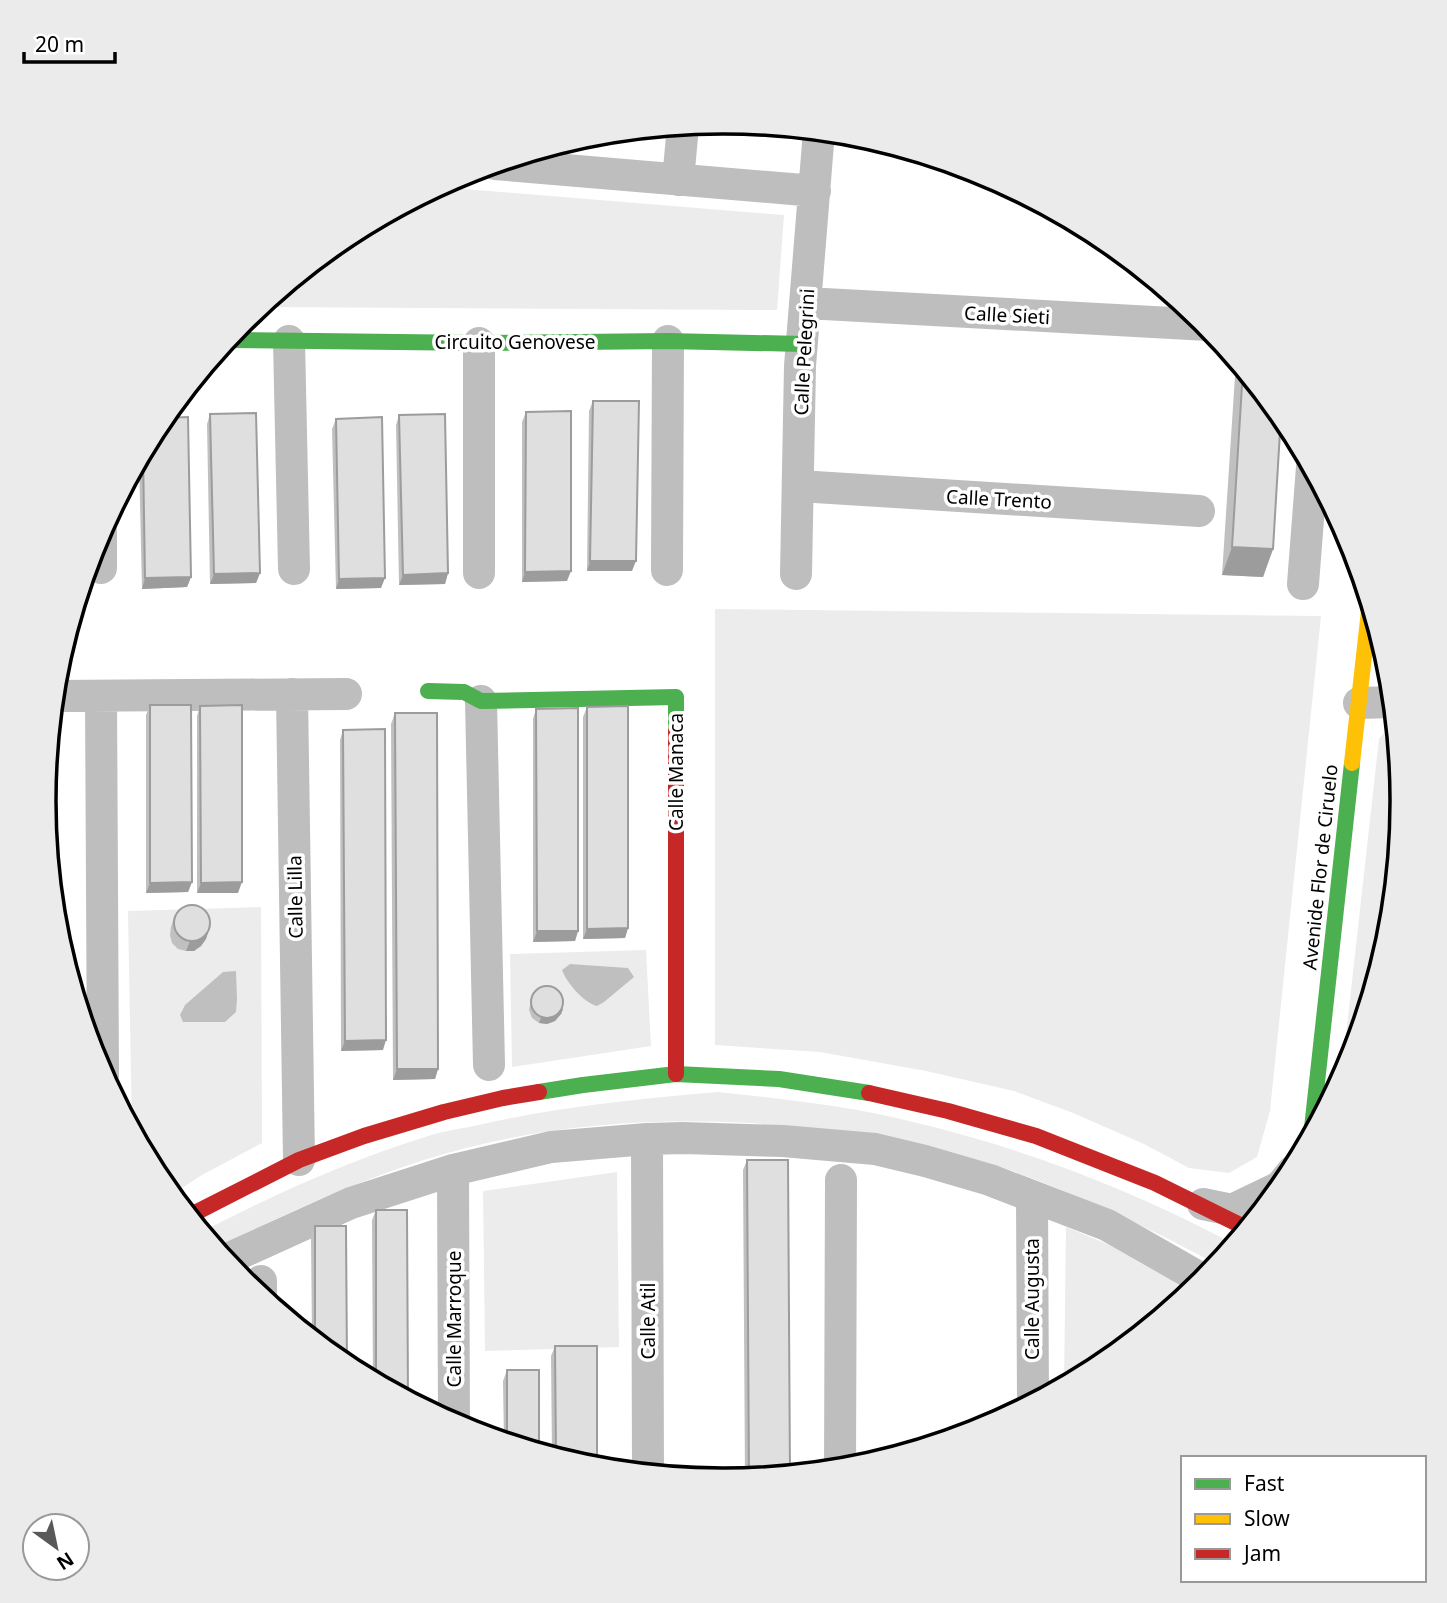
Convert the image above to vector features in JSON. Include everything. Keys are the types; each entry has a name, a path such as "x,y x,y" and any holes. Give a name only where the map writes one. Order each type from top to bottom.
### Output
{"street":[{"path":"678,180 681,135"},
{"name":"Calle Pelegrini","path":"796,574 800,366 818,141"},
{"path":"520,166 815,191"},
{"name":"Calle Sieti","path":"806,303 1189,324"},
{"name":"Circuito Genovese","path":"242,340 803,344"},
{"path":"289,341 294,569"},
{"path":"667,570 668,341"},
{"path":"479,573 480,343"},
{"path":"1303,584 1311,484"},
{"name":"Calle Trento","path":"799,486 1199,511"},
{"path":"101,562 101,568"},
{"name":"Avenide Flor de Ciruelo","path":"1314,1113 1367,627"},
{"name":"Calle Manaca","path":"428,691 464,692 481,701 676,697 676,1074"},
{"name":"Calle Lilla","path":"292,694 299,1160"},
{"path":"65,695 346,694"},
{"path":"100,696 103,1046"},
{"path":"481,701 489,1065"},
{"path":"1359,702 1383,702"},
{"path":"197,1212 299,1160 364,1136 444,1112 503,1098 676,1074 779,1079 884,1095 948,1111 1036,1136 1155,1183 1239,1225"},
{"path":"235,1255 351,1203 453,1170 551,1147 647,1154 783,1141 875,1149 990,1180 1107,1225 1193,1275"},
{"name":"Calle Atil","path":"647,1154 648,1464"},
{"name":"Calle Marroque","path":"453,1170 454,1412"},
{"path":"840,1458 841,1180"},
{"name":"Calle Augusta","path":"1032,1196 1032,1393"},
{"path":"1194,1203 1232,1210 1262,1196"}],"shaded area":[{"path":"460,189 784,215 777,310 276,307 353,246 390,223"},
{"path":"715,609 1321,616 1270,1111 1257,1157 1229,1173 1189,1168 1144,1144 1014,1091 926,1071 820,1052 715,1045"},
{"path":"1387,733 1391,802 1385,889 1368,974 1345,1044 1379,739"},
{"path":"261,907 262,1143 180,1189 132,1110 128,911"},
{"path":"646,950 651,1046 512,1067 510,954"},
{"path":"570,964 628,968 634,977 597,1006 581,996 567,980 562,970"},
{"path":"236,971 236,1012 225,1022 183,1022 180,1015 185,1005 223,972"},
{"path":"718,1092 791,1100 913,1122 995,1144 1074,1171 1152,1204 1226,1240 1208,1260 1083,1199 1031,1178 962,1156 811,1128 680,1121 549,1131 485,1143 424,1160 344,1189 224,1244 210,1228 338,1169 435,1134 504,1119 626,1101"},
{"path":"617,1172 619,1347 485,1351 483,1191"},
{"path":"1066,1227 1136,1256 1180,1282 1182,1286 1130,1331 1064,1376"}],"building":[{"path":"1242,382 1280,433 1273,549 1232,547"},
{"path":"593,401 639,401 636,561 590,561"},
{"path":"571,411 571,571 525,572 526,412"},
{"path":"256,413 260,573 214,574 210,414"},
{"path":"445,414 448,573 403,575 399,415"},
{"path":"178,417 188,417 191,577 145,578 143,471"},
{"path":"382,417 385,578 339,579 336,419"},
{"path":"150,705 191,705 192,882 150,883"},
{"path":"242,705 242,882 201,883 200,706"},
{"path":"628,706 628,928 587,929 587,707"},
{"path":"578,708 578,931 537,931 536,709"},
{"path":"395,713 437,713 438,1069 397,1069"},
{"path":"385,729 386,1040 345,1041 343,730"},
{"path":"192,905 205,910 210,923 205,936 192,941 179,936 174,923 179,910"},
{"path":"547,986 559,990 563,1002 559,1014 547,1018 535,1014 531,1002 535,990"},
{"path":"747,1160 788,1160 790,1465 749,1468"},
{"path":"376,1210 407,1210 408,1389 376,1371"},
{"path":"315,1226 346,1226 347,1353 315,1329"},
{"path":"555,1346 597,1346 597,1457 556,1447"},
{"path":"507,1370 539,1370 539,1443 507,1433"}],"traffic: fast":[{"path":"242,340 803,344"},
{"path":"428,691 464,692 481,701 676,697 676,731"},
{"path":"1314,1113 1352,763"},
{"path":"539,1092 676,1074 779,1079 869,1093"}],"traffic: slow":[{"path":"1352,763 1367,626"}],"traffic: jam":[{"path":"676,731 676,1074"},
{"path":"197,1212 299,1160 364,1136 444,1112 539,1092"},
{"path":"869,1093 948,1111 1036,1136 1155,1183 1239,1225"}]}
